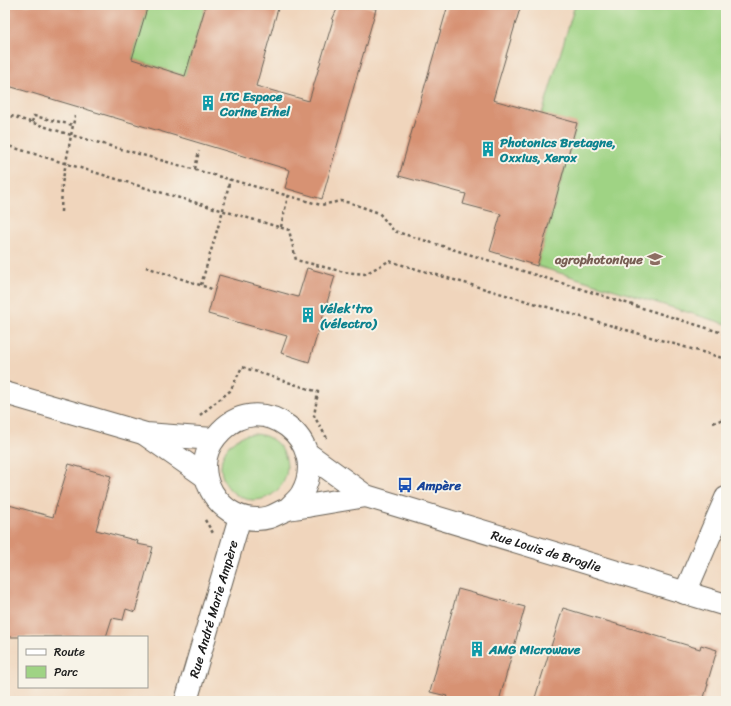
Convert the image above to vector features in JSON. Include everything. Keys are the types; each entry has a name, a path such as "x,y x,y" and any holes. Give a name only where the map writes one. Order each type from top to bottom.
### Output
{"street":[{"path":"5,393 146,434 213,439"},
{"name":"Rue Louis de Broglie","path":"288,509 302,494 309,475 308,454 298,435 283,422 265,416 246,417 227,425 213,439 206,457 206,477 212,494 224,508 240,517 256,519 273,517 288,509 366,496"},
{"path":"146,434 206,477"},
{"name":"Rue Louis de Broglie","path":"308,454 366,496 726,605"},
{"path":"685,593 726,498"},
{"name":"Rue André Marie Ampère","path":"186,701 240,517"}],"path":[{"path":"5,114 71,135 321,205 341,201 351,203 379,213 394,231 726,334"},
{"path":"32,122 34,116 73,125"},
{"path":"61,212 62,184 75,116"},
{"path":"5,145 289,230 296,260 344,272 365,274 389,261 726,359"},
{"path":"195,169 198,151"},
{"path":"201,285 223,210 230,179"},
{"path":"281,228 288,196"},
{"path":"146,267 215,290"},
{"path":"194,419 230,391 242,367 318,392 314,416 330,444"},
{"path":"713,422 726,418"}],"shaded area":[{"path":"5,5 726,5 726,701 5,701"}],"green space":[{"path":"148,5 206,5 185,76 132,59"},
{"path":"575,5 726,5 726,324 537,266 577,124 542,114"},
{"path":"254,434 267,436 277,444 285,454 287,467 285,480 277,490 267,498 254,500 241,498 231,490 223,480 221,467 223,454 231,444 241,436"}],"building":[{"name":"LTC Espace Corine Erhel","path":"5,5 148,5 132,59 185,76 206,5 279,5 256,86 309,101 332,20 339,5 362,5 376,9 322,199 285,188 290,170 5,85"},
{"name":"Photonics Bretagne, Oxxius, Xerox","path":"448,5 521,5 493,100 577,123 537,266 490,251 501,214 463,204 466,194 399,176"},
{"path":"307,268 335,276 309,362 281,353 287,336 208,314 219,275 298,297"},
{"path":"69,464 111,476 96,530 138,541 137,544 153,547 135,612 126,609 123,620 112,618 106,636 5,637 5,504 53,517"},
{"name":"AMG Microwave","path":"458,589 525,607 499,701 445,701 447,696 430,692"},
{"path":"563,608 700,649 701,645 717,650 703,701 600,701 586,697 585,701 534,701"}],"place":[{"name":"LTC Espace Corine Erhel","path":"208,103"},
{"name":"Photonics Bretagne, Oxxius, Xerox","path":"488,149"},
{"name":"agrophotonique","path":"655,259"},
{"name":"Vélek'tro (vélectro)","path":"308,315"},
{"name":"Ampère","path":"405,485"},
{"name":"AMG Microwave","path":"477,649"}]}
